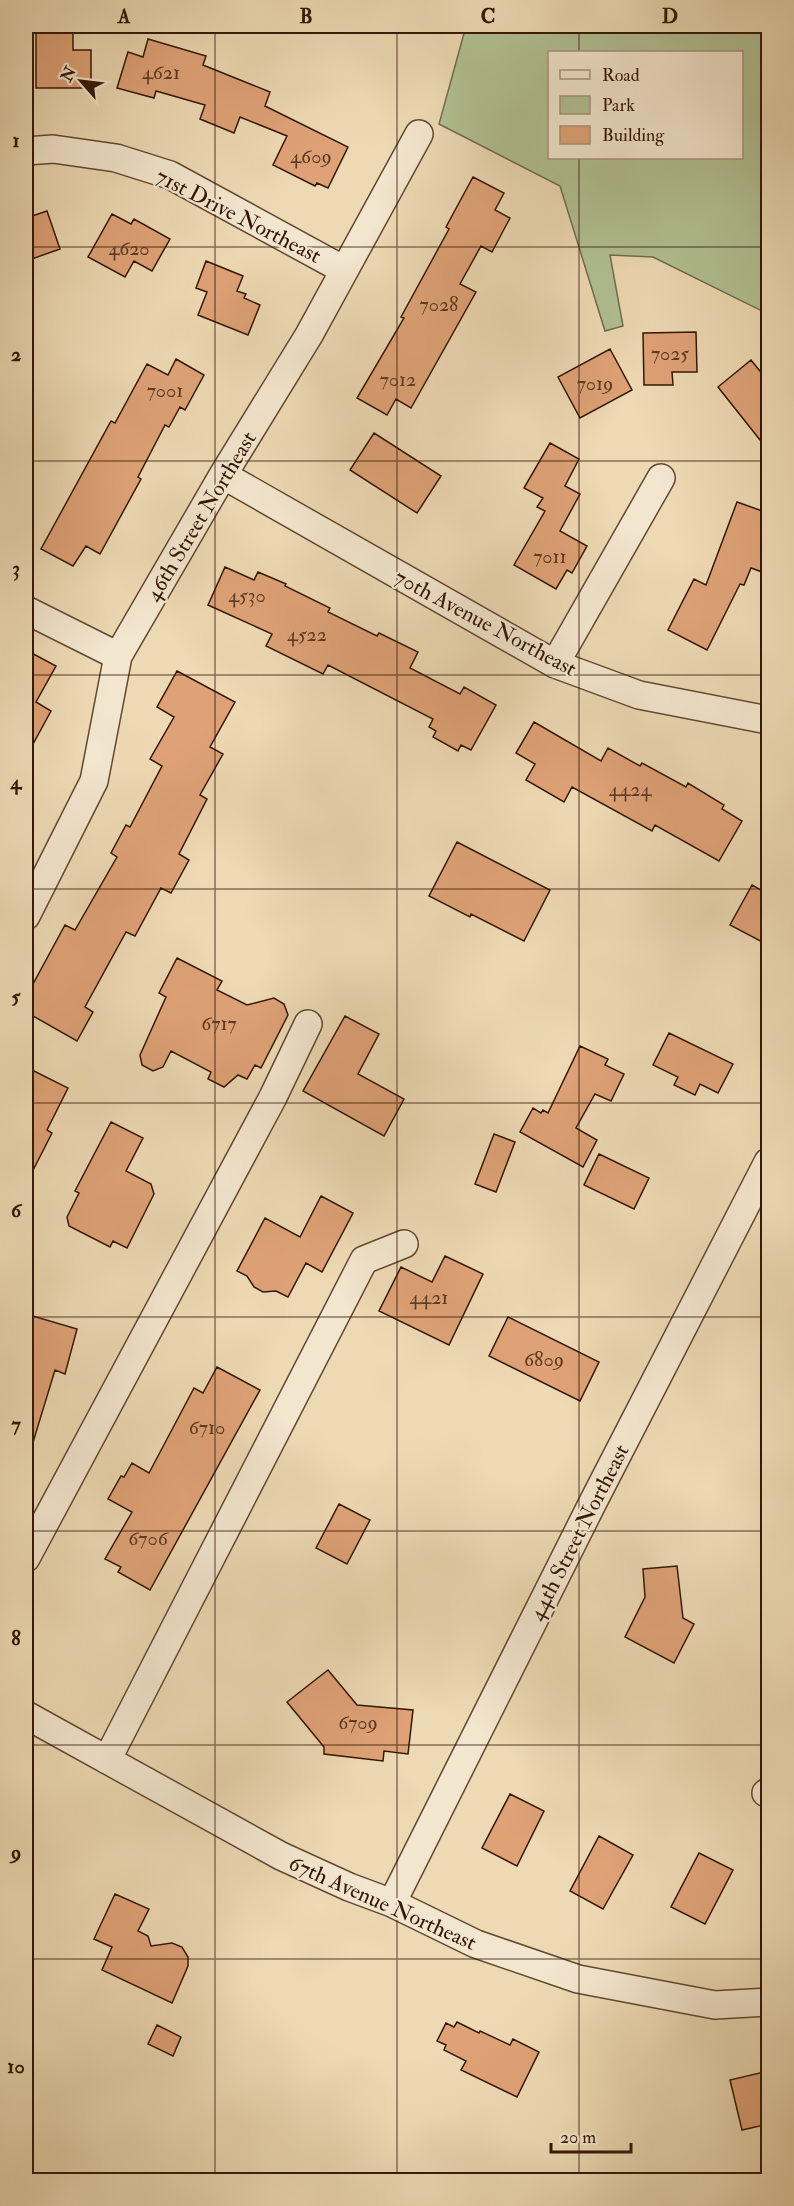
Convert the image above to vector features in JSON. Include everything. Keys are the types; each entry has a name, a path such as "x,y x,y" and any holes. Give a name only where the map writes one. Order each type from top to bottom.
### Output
{"street":[{"name":"46th Street Northeast","path":"26,916 94,781 118,656 223,475 309,335 419,134"},
{"name":"71st Drive Northeast","path":"26,151 53,150 116,158 170,175 344,270"},
{"name":"70th Avenue Northeast","path":"223,475 555,664 639,695 768,720"},
{"path":"555,664 661,478"},
{"path":"26,610 118,656"},
{"path":"26,1558 152,1319 273,1097 308,1024"},
{"name":"44th Street Northeast","path":"392,1903 592,1504 768,1162"},
{"path":"106,1760 364,1260 404,1245"},
{"name":"67th Avenue Northeast","path":"26,1715 281,1856 392,1903 476,1944 578,1979 715,2005 768,2002"}],"green space":[{"path":"466,26 768,26 768,314 653,257 610,255 623,326 605,331 560,186 439,124"}],"building":[{"path":"36,31 73,31 73,50 91,50 91,88 36,88"},
{"path":"148,39 206,56 203,65 270,92 265,106 348,147 328,188 317,183 315,186 273,165 287,136 240,117 234,133 200,119 205,105 156,91 154,98 117,88 128,52 143,57"},
{"path":"473,177 504,193 495,210 510,218 492,252 481,246 460,284 476,292 411,408 396,399 387,415 357,398 404,318 401,317 449,229 446,227"},
{"path":"47,211 60,249 26,261 26,218"},
{"path":"112,214 131,224 134,219 170,239 152,271 134,261 125,277 88,257"},
{"path":"206,261 243,276 237,291 246,294 244,298 260,305 248,335 198,315 207,292 196,288"},
{"path":"696,332 697,372 672,372 673,385 644,385 643,333"},
{"path":"610,349 632,390 580,418 558,377"},
{"path":"176,359 204,375 185,410 180,407 169,427 165,425 138,477 141,479 100,554 86,546 73,566 41,549 111,421 115,423 147,364 168,375"},
{"path":"751,360 768,381 768,450 718,387"},
{"path":"374,433 441,476 417,513 350,470"},
{"path":"550,443 579,459 565,486 580,494 560,531 587,546 572,573 567,570 556,589 514,565 545,511 537,507 543,498 524,488"},
{"path":"737,502 768,513 768,574 751,568 744,585 740,584 707,650 668,630 694,579 706,585"},
{"path":"225,567 254,580 258,572 286,584 285,586 330,608 328,612 377,636 379,633 418,652 410,668 460,694 464,687 496,705 471,750 461,745 458,751 433,737 436,731 429,727 433,719 328,665 323,674 266,646 272,634 208,605"},
{"path":"26,650 56,666 36,702 51,711 26,757"},
{"path":"177,671 235,702 210,747 223,754 200,795 207,799 179,854 189,860 171,893 161,888 135,936 126,932 85,1007 93,1012 77,1041 26,1012 26,997 65,925 75,930 117,857 111,853 126,825 130,827 162,766 150,759 174,717 157,707"},
{"path":"534,722 601,761 608,748 686,787 688,783 724,805 722,809 742,821 719,861 655,825 652,831 572,787 564,802 526,780 535,764 516,753"},
{"path":"457,842 550,890 524,941 429,896"},
{"path":"752,885 768,894 768,945 730,925"},
{"path":"177,958 222,981 217,990 247,1005 274,998 284,1004 288,1015 261,1068 255,1065 247,1079 238,1075 224,1087 208,1079 211,1072 171,1051 163,1067 153,1071 142,1065 140,1055 166,997 159,993"},
{"path":"345,1016 379,1034 358,1074 404,1099 384,1136 303,1091"},
{"path":"669,1033 733,1064 718,1093 700,1084 695,1095 674,1085 678,1077 653,1065"},
{"path":"580,1046 608,1059 605,1065 624,1074 611,1101 595,1094 576,1128 597,1140 583,1167 520,1132 533,1108 541,1113 543,1110 548,1113"},
{"path":"26,1067 68,1088 47,1130 52,1133 26,1184"},
{"path":"111,1122 143,1138 126,1171 151,1184 154,1194 127,1248 113,1241 110,1247 69,1226 67,1217 79,1193 75,1191"},
{"path":"494,1134 515,1142 496,1192 475,1184"},
{"path":"599,1154 649,1178 634,1209 584,1185"},
{"path":"321,1196 353,1213 322,1272 306,1263 288,1297 276,1291 263,1292 254,1287 247,1276 237,1271 265,1218 300,1237"},
{"path":"445,1256 483,1274 449,1345 379,1311 401,1267 432,1282"},
{"path":"26,1314 77,1329 65,1374 55,1370 31,1449 26,1448"},
{"path":"508,1317 599,1362 580,1401 489,1356"},
{"path":"217,1367 260,1390 150,1590 118,1572 121,1567 105,1559 132,1512 108,1499 121,1476 124,1477 132,1463 149,1473 194,1388 203,1393"},
{"path":"339,1504 370,1520 347,1564 316,1548"},
{"path":"677,1566 683,1618 694,1624 674,1663 625,1637 645,1597 643,1569"},
{"path":"328,1670 357,1705 413,1710 408,1754 384,1751 383,1761 324,1754 324,1747 287,1702"},
{"path":"510,1794 544,1811 517,1866 482,1848"},
{"path":"599,1836 633,1855 603,1909 570,1891"},
{"path":"699,1853 733,1870 705,1924 671,1907"},
{"path":"115,1894 149,1909 138,1931 148,1936 151,1946 172,1943 182,1947 188,1957 188,1966 172,2003 102,1970 112,1947 94,1939"},
{"path":"457,2022 510,2045 513,2039 539,2052 517,2097 461,2070 466,2061 444,2050 446,2045 437,2041 446,2023 454,2027"},
{"path":"157,2025 181,2037 173,2056 148,2044"},
{"path":"768,2071 768,2124 742,2130 730,2080"}]}
